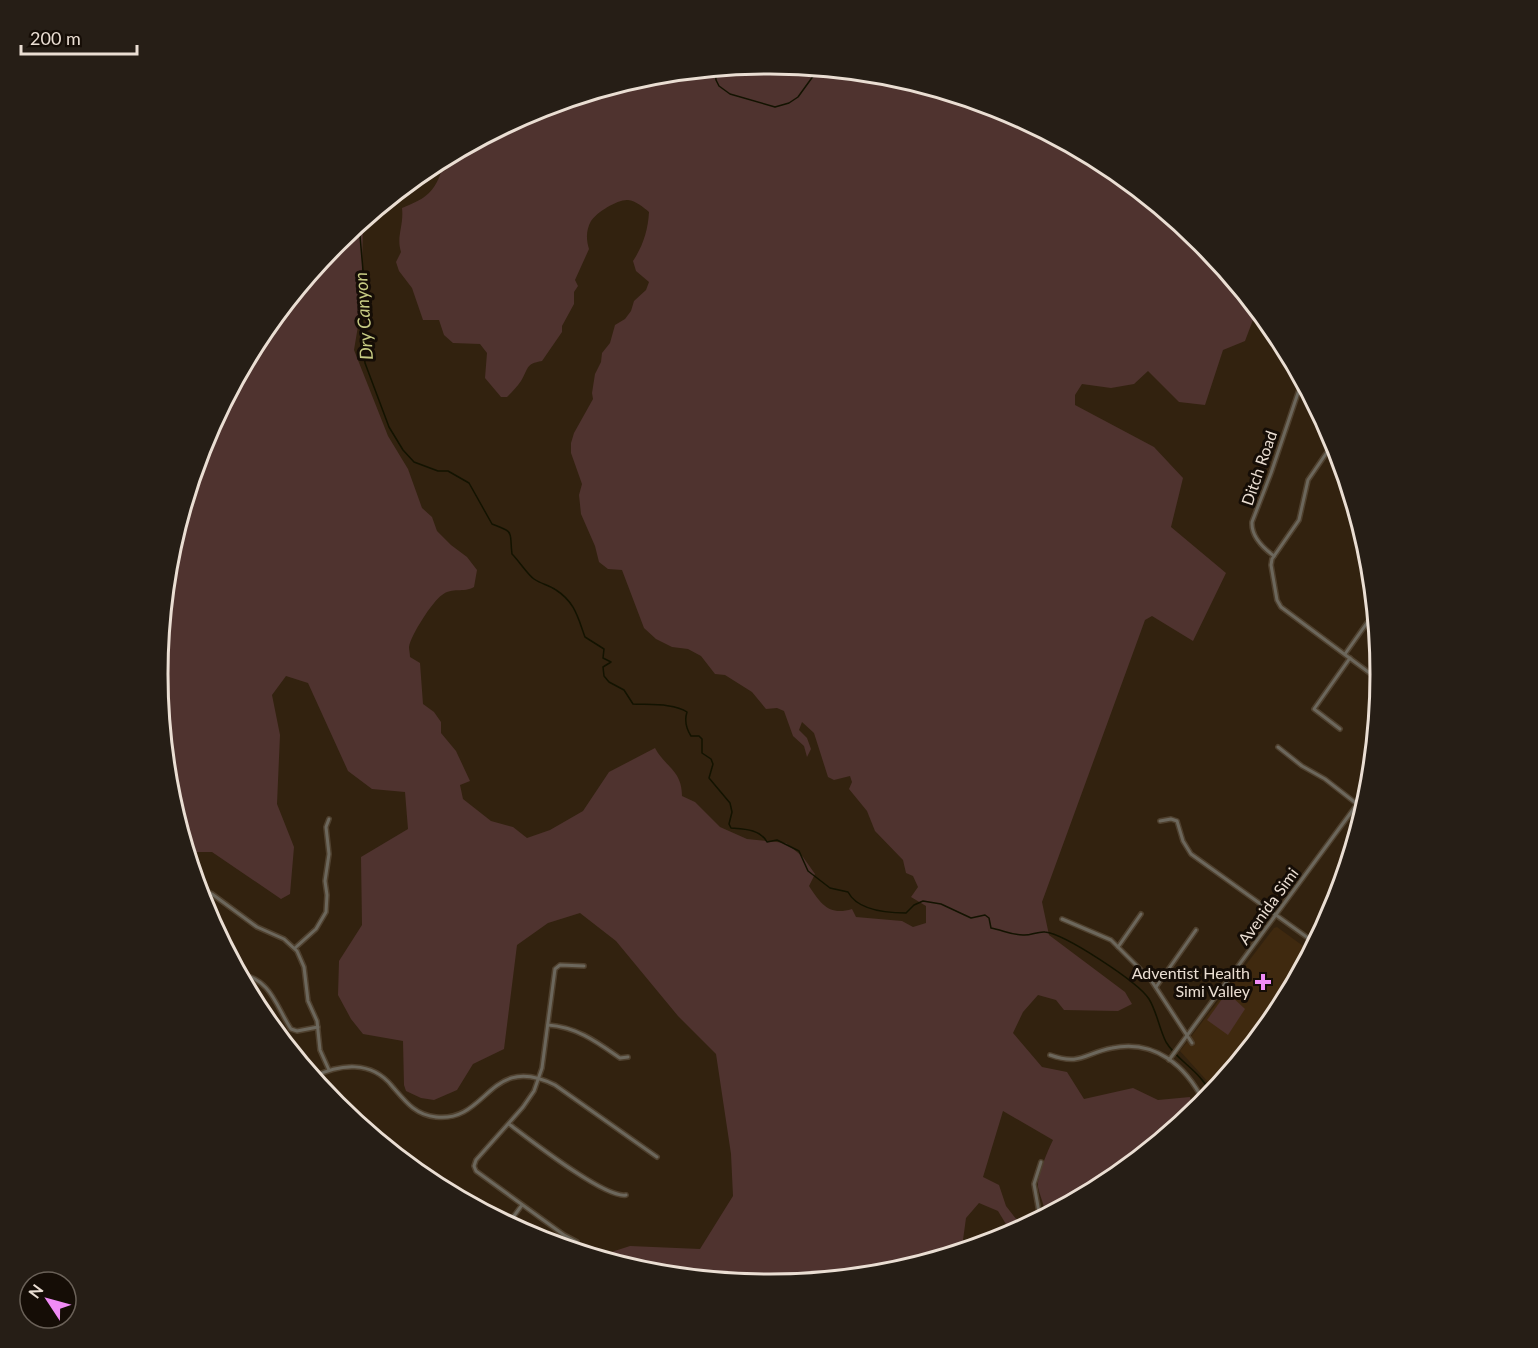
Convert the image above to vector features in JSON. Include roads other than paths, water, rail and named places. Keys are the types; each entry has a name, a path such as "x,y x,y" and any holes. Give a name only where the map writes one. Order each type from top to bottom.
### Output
{"street":[{"name":"Ditch Road","path":"1274,556 1255,537 1251,528 1299,391"},
{"path":"1327,452 1308,480 1299,520 1274,556 1271,565 1279,605 1370,673"},
{"path":"1345,654 1367,623"},
{"path":"1340,729 1314,709 1350,658"},
{"path":"1278,747 1302,766 1326,779 1355,803"},
{"name":"Avenida Simi","path":"1170,1059 1354,808"},
{"path":"295,948 316,929 326,912 326,875 329,854 326,827 329,819"},
{"path":"1160,821 1171,819 1177,821 1183,841 1191,854 1309,938"},
{"path":"210,893 257,927 284,939 295,948 304,967 306,993 318,1027 320,1050 328,1070"},
{"path":"1118,947 1141,914"},
{"path":"1062,919 1111,940 1156,987 1192,1043"},
{"path":"1156,987 1196,930"},
{"path":"577,1242 564,1235 476,1170 474,1166 476,1160 529,1099 539,1079 554,972 557,966 584,966"},
{"path":"251,977 268,988 291,1029 318,1027"},
{"path":"548,1024 580,1031 620,1058 628,1057"},
{"path":"1050,1054 1063,1059 1077,1059 1114,1047 1151,1048 1170,1059 1190,1080 1199,1094"},
{"path":"321,1073 351,1065 369,1069 385,1078 410,1107 436,1117 464,1113 492,1088 506,1080 522,1076 539,1079 555,1085 657,1157"},
{"path":"508,1124 599,1187 621,1196 626,1195"},
{"path":"1039,1211 1034,1184 1041,1162"},
{"path":"513,1217 522,1204"}],"waterway":[{"path":"716,76 719,86 730,94 775,107 789,103 798,97 814,76"},
{"name":"Dry Canyon","path":"360,235 364,282 362,337 365,363 389,427 403,450 414,462 438,471 448,471 469,483 492,524 505,529 510,534 512,554 532,577 553,588 568,600 585,637 604,649 603,658 611,662 603,667 604,676 609,682 624,690 633,704 668,706 687,712 686,721 689,733 691,736 699,736 702,739 702,753 711,759 713,764 709,778 730,803 732,812 729,824 731,828 751,830 760,834 767,842 777,840 799,851 808,871 830,888 848,892 859,903 874,910 906,913 914,905 923,901 941,904 971,918 985,915 989,918 991,928 1019,935 1045,932 1068,941 1117,971 1142,991 1154,1009 1166,1042 1206,1085"}],"place":[{"name":"Adventist Health Simi Valley","path":"1263,982"}]}
